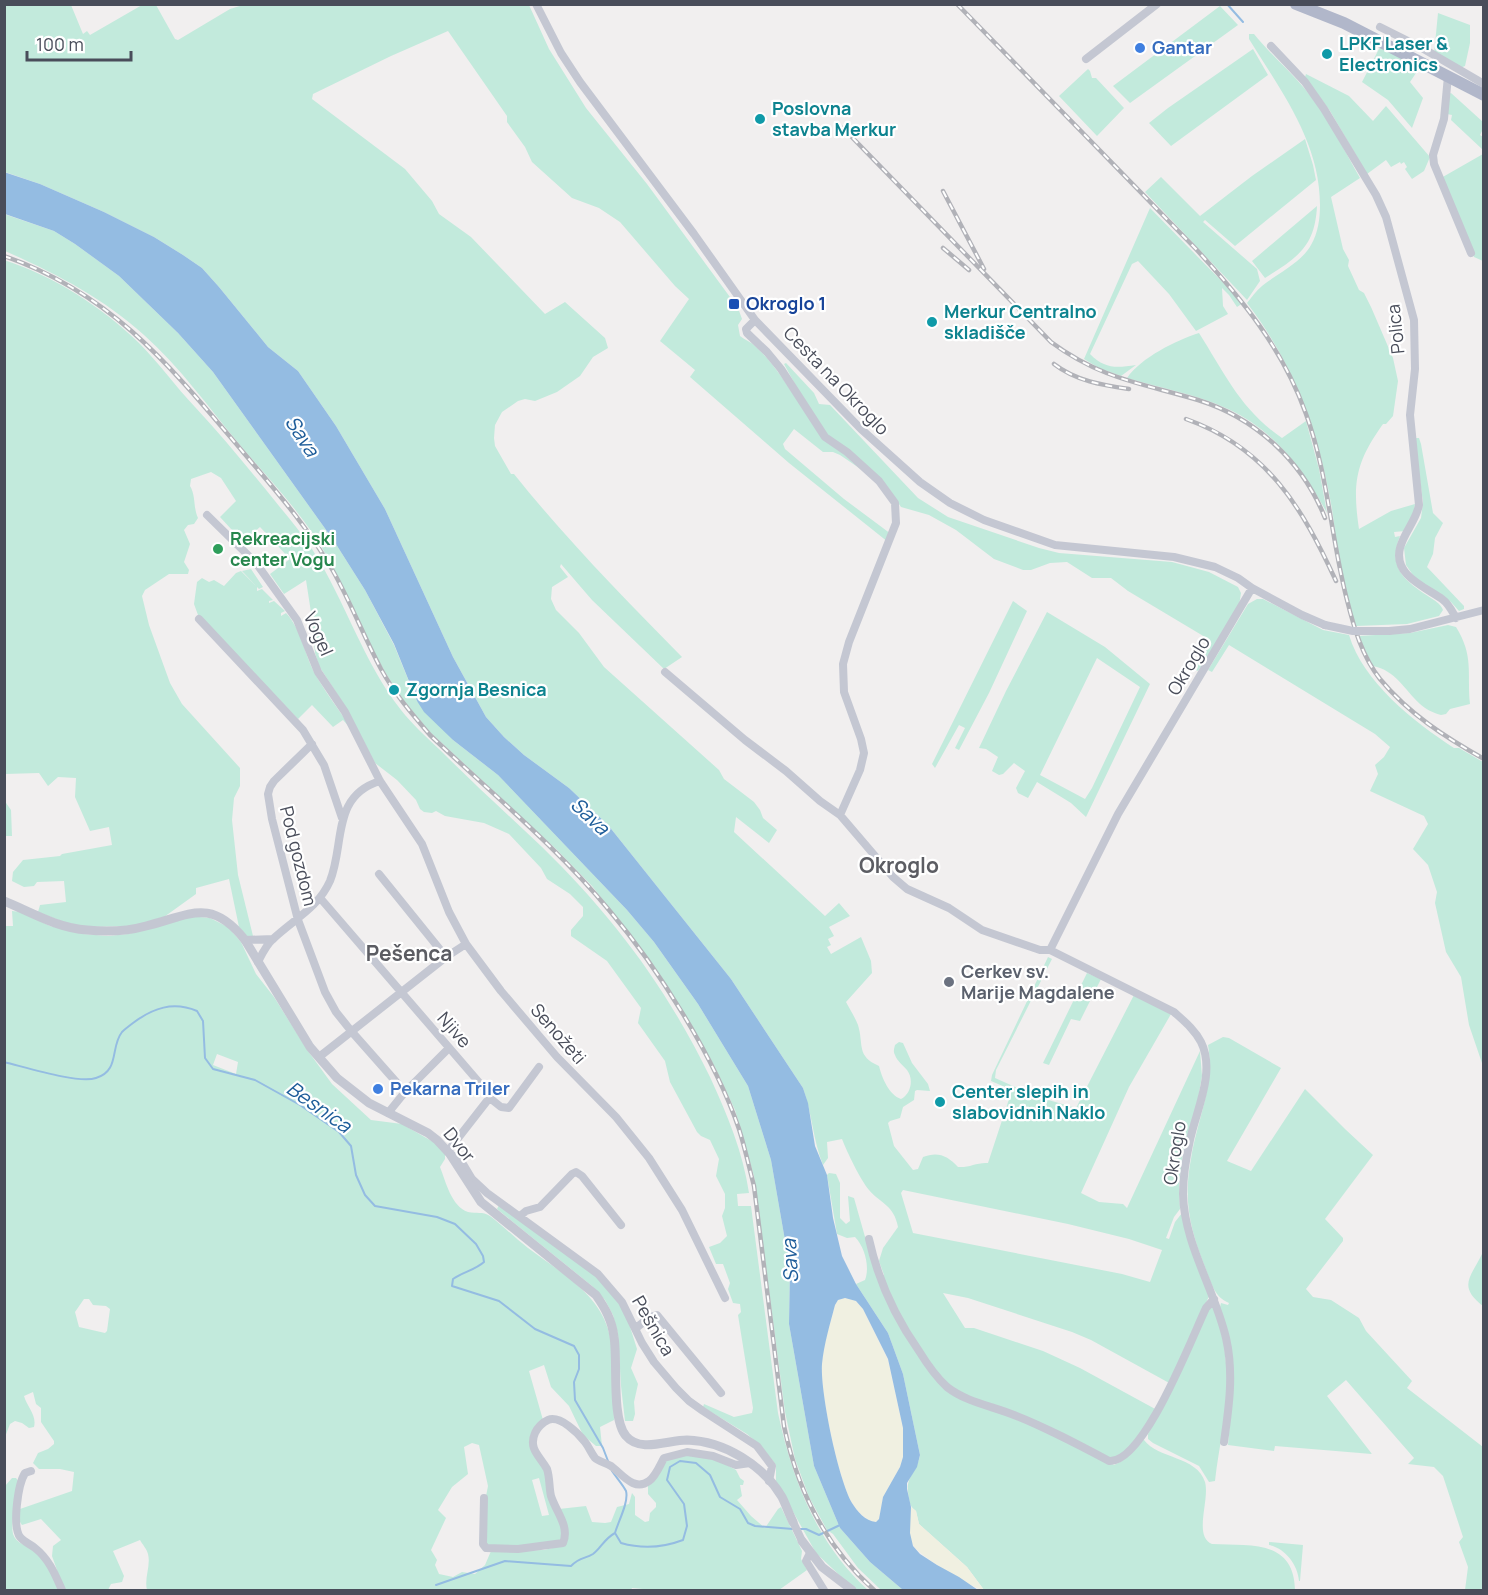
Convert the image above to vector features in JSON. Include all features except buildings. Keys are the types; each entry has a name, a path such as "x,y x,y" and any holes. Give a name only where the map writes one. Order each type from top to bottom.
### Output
{"main road":[{"path":"1296,4 1344,23 1484,94"}],"street":[{"name":"Cesta na Okroglo","path":"536,4 561,53 580,82 694,234 755,320 883,450 920,482 950,503 984,520 1055,544 1174,557 1215,567 1325,625 1353,631 1389,631 1410,629 1456,618"},
{"path":"1086,59 1157,4"},
{"path":"1380,27 1484,84"},
{"name":"Polica","path":"1271,46 1305,82 1324,108 1376,195 1386,217 1412,308 1415,331 1415,369 1410,415 1419,505 1417,515 1399,550 1400,562 1410,578 1449,605 1456,618"},
{"path":"1448,76 1444,119 1433,154 1434,164 1471,254"},
{"path":"755,320 746,329 747,333 781,369 825,438 847,452 879,481 895,503 896,523 849,642 843,664 844,692 864,753 860,770 840,815"},
{"name":"Vogel","path":"207,514 256,563 297,620 318,672 345,712 380,781"},
{"name":"Okroglo","path":"1050,951 1118,814 1252,588"},
{"path":"1456,618 1484,610"},
{"path":"199,619 292,716 324,765 342,818"},
{"name":"Okroglo","path":"665,672 745,740 840,815 893,877 907,889 949,908 982,930 1029,947 1050,951 1174,1012 1187,1023 1202,1044 1206,1076 1184,1169 1184,1210 1226,1336 1230,1361 1230,1405 1224,1442"},
{"name":"Pod gozdom","path":"298,920 272,819 268,794 274,781 312,744"},
{"path":"258,962 273,939 321,899 334,870 342,818 358,792 369,784 380,781"},
{"name":"Senožeti","path":"380,781 422,844 449,912 466,944 535,1031 571,1073 616,1117 649,1158 682,1210 725,1298"},
{"path":"378,874 446,957"},
{"name":"Njive","path":"321,899 483,1087"},
{"name":"Dvor","path":"4,901 48,921 86,930 123,930 145,927 191,913 211,914 234,926 245,940 310,1047 342,1083 369,1103 428,1133 449,1153 481,1202 596,1295 608,1312 615,1337 621,1427 626,1436 634,1443 647,1445 687,1440 730,1451 750,1462 769,1481 781,1497 793,1522"},
{"path":"298,920 325,992 336,1012 405,1092"},
{"path":"245,940 273,939"},
{"path":"319,1057 446,957 466,944"},
{"path":"388,1113 405,1092 449,1048"},
{"path":"449,1153 487,1101 491,1099 501,1107 509,1108 539,1067"},
{"name":"Pešnica","path":"449,1153 460,1159 476,1185 598,1274 622,1302 654,1362 689,1401 757,1446 765,1455 772,1466 769,1481"},
{"path":"520,1216 526,1211 540,1208 576,1172 582,1176 621,1225"},
{"path":"869,1239 881,1282 893,1311 931,1370 948,1387 970,1401 989,1405 1076,1442 1109,1461 1122,1458 1144,1434 1176,1378 1206,1308 1214,1299"},
{"path":"636,1328 650,1317 657,1315 721,1393"},
{"path":"484,1498 483,1544 486,1548 518,1549 563,1543 566,1533 551,1496 548,1473 532,1448 537,1429 552,1419 558,1420 576,1432 595,1459 605,1462 632,1483 648,1482 664,1458 687,1452 713,1456 736,1466 750,1462"},
{"path":"31,1471 25,1473 22,1478 16,1511 16,1527 20,1537 46,1558 62,1590"},
{"path":"793,1522 802,1541 822,1567 852,1590"},
{"path":"810,1553 806,1562 824,1590"}],"green space":[{"path":"5,5 71,5 83,34 87,31 90,35 142,5 156,5 175,39 178,40 230,9 243,5 529,5 549,49 586,108 647,184 738,308 742,319 738,325 740,336 767,359 820,430 865,472 840,455 823,452 794,429 783,444 785,449 844,499 891,534 888,542 789,463 690,377 695,370 660,341 689,299 620,222 599,208 572,198 532,162 525,147 507,122 507,116 448,31 313,94 312,99 405,169 432,201 439,214 471,237 545,314 565,302 605,338 608,348 593,357 580,376 557,392 535,401 525,399 518,401 502,412 495,425 495,446 511,474 514,474 575,545 682,657 664,669 592,600 561,564 560,567 568,577 552,587 551,599 556,610 579,633 604,667 719,770 724,779 754,802 763,818 777,830 769,843 736,817 734,832 825,916 839,903 850,916 829,927 834,936 828,939 831,945 827,947 831,954 861,937 871,961 872,973 846,1002 858,1025 864,1054 879,1066 890,1090 901,1099 907,1094 911,1082 907,1070 894,1053 895,1045 899,1042 903,1043 912,1063 928,1084 930,1091 915,1091 914,1100 903,1107 900,1118 888,1123 894,1146 913,1170 918,1169 923,1157 933,1154 946,1157 958,1167 988,1163 1012,1090 991,1081 992,1075 1048,957 1052,959 996,1070 995,1078 1038,1097 1076,1108 1134,995 1171,1014 1129,1087 1081,1193 1099,1202 1123,1204 1127,1208 1200,1051 1202,1076 1183,1152 1179,1184 1180,1209 1174,1217 1166,1238 1169,1239 1175,1222 1182,1213 1209,1296 1171,1384 1072,1332 968,1298 943,1293 965,1328 974,1328 1043,1351 1080,1368 1157,1410 1129,1448 1111,1463 1114,1465 1122,1461 1141,1440 1144,1440 1158,1451 1194,1467 1205,1482 1203,1526 1206,1540 1212,1544 1255,1546 1278,1554 1287,1562 1293,1573 1295,1590 984,1590 967,1567 919,1524 916,1511 910,1504 908,1485 920,1455 903,1374 888,1333 856,1284 865,1280 866,1257 855,1237 847,1238 837,1234 827,1175 836,1174 840,1183 840,1218 846,1224 850,1221 848,1196 854,1198 871,1258 880,1278 884,1275 879,1261 883,1248 898,1227 890,1209 865,1185 842,1139 827,1142 828,1158 823,1165 803,1088 731,979 608,825 569,788 524,755 486,717 453,657 385,509 336,426 298,371 268,347 202,268 183,255 154,237 104,212 40,184 5,172","holes":["903,1190 1129,1239 1162,1250 1150,1282 1122,1274 913,1233 901,1193"]},
{"path":"1220,6 1238,25 1130,103 1113,86"},
{"path":"1438,13 1470,25 1470,43 1465,66 1460,68 1434,54"},
{"path":"1249,34 1254,34 1313,99 1360,178 1331,197 1343,249 1349,260 1348,266 1359,290 1364,293 1371,307 1393,358 1398,381 1393,416 1386,424 1383,424 1374,437 1358,473 1356,498 1359,529 1391,511 1415,504 1413,517 1405,531 1394,532 1395,537 1400,536 1396,558 1398,567 1408,581 1441,606 1443,610 1439,616 1407,624 1356,626 1342,580 1327,481 1312,427 1278,350 1247,303 1262,286 1307,251 1317,231 1320,205 1318,182 1306,139 1286,98 1249,39"},
{"path":"1380,47 1420,67 1410,82 1423,98 1412,128 1388,100 1362,82"},
{"path":"1253,49 1268,75 1171,146 1149,123 1168,108"},
{"path":"1088,69 1092,78 1096,78 1124,108 1097,136 1059,96"},
{"path":"1306,74 1349,96 1373,121 1386,106 1430,157 1424,171 1412,179 1405,169 1407,167 1404,162 1391,167 1386,160 1367,174 1330,111 1305,77"},
{"path":"1451,93 1483,122 1480,135 1483,137 1483,150 1451,120 1452,115 1447,114"},
{"path":"1305,139 1316,180 1235,246 1205,220 1203,222 1257,269 1260,281 1247,300 1145,192 1161,177 1200,216"},
{"path":"1483,154 1483,261 1474,257 1441,178"},
{"path":"1317,206 1313,232 1308,242 1295,257 1265,278 1252,261"},
{"path":"1150,208 1243,303 1237,307 1222,288 1223,306 1228,314 1196,331 1169,294 1138,261 1132,264 1090,354 1106,365 1122,367 1136,365 1121,376 1099,368 1084,359"},
{"path":"4,214 54,231 119,276 178,333 213,372 334,541 365,590 394,645 417,701 453,740 498,775 627,910 654,942 698,1004 748,1086 771,1160 790,1269 789,1324 814,1466 840,1528 870,1562 903,1590 881,1590 858,1568 833,1534 827,1530 809,1497 795,1459 785,1412 754,1176 735,1110 715,1067 654,966 592,886 556,849 430,732 411,710 376,657 336,574 310,529 182,374 157,347 112,309 60,277 5,251"},
{"path":"4,260 41,275 76,294 125,330 146,351 236,453 308,543 324,569 376,672 401,710 424,735 567,872 615,926 656,983 710,1077 739,1148 749,1193 737,1194 738,1206 751,1206 778,1413 799,1486 809,1509 834,1552 868,1590 858,1590 851,1586 816,1553 776,1481 776,1465 762,1447 747,1434 703,1407 704,1404 734,1417 752,1413 753,1408 738,1315 741,1312 740,1304 733,1303 728,1289 730,1283 723,1264 716,1264 709,1247 720,1243 727,1236 722,1216 725,1208 725,1194 716,1176 719,1159 710,1140 697,1132 670,1082 665,1061 638,1023 641,1008 607,961 571,936 571,930 583,916 583,907 570,894 547,879 541,868 509,834 484,823 445,816 436,811 424,812 397,780 375,763 345,706 319,666 315,653 306,580 284,594 270,574 290,559 260,527 243,542 220,517 236,501 221,478 211,472 191,479 190,486 198,518 194,524 188,525 184,530 190,544 184,562 189,570 188,574 169,574 145,590 142,596 149,625 170,683 182,704 240,768 240,786 234,798 232,820 238,875 253,936 247,936 239,927 229,879 196,888 196,894 164,917 132,926 86,927 38,912 40,905 66,902 64,881 37,882 34,886 24,887 12,881 13,872 23,860 60,856 112,845 109,827 90,831 75,797 76,778 58,777 48,786 39,773 5,774"},
{"path":"1199,333 1235,390 1255,416 1268,427 1282,438 1306,421 1319,469 1327,513 1298,467 1260,428 1228,409 1203,399 1127,378 1141,363 1160,351"},
{"path":"786,363 814,393 819,404 830,405 918,498 948,517 1059,553 1172,562 1209,572 1238,587 1241,593 1239,606 1198,671 1194,669 1210,640 1128,591 1111,578 1092,578 1067,562 1050,563 1031,570 1023,570 994,559 956,530 929,515 901,507 887,486 828,436 796,386 784,364"},
{"path":"1414,438 1419,438 1421,444 1433,513 1443,523 1435,538 1433,554 1427,567 1464,606 1464,609 1459,611 1451,602 1415,578 1406,565 1404,548 1421,518 1423,502"},
{"path":"251,569 263,587 259,589 257,587 257,591 262,589 273,600 269,603 274,601 285,611 281,613 281,616 286,613 291,619 314,672 353,731 343,720 333,727 312,705 298,719 198,615 194,604 197,582 202,578 209,582 214,580 224,586 236,573 241,571 256,586 242,571"},
{"path":"1257,599 1263,599 1323,630 1349,635 1366,669 1392,699 1439,738 1483,762 1483,1066 1469,1025 1461,977 1446,952 1435,903 1437,892 1428,865 1413,849 1428,824 1424,816 1370,791 1378,774 1375,765 1390,747 1375,734 1229,645 1212,672 1208,670 1248,604"},
{"path":"1013,601 1027,611 989,693 959,750 955,748 965,728 959,725 935,768 932,764"},
{"path":"1047,612 1105,647 1150,684 1086,817 1071,803 1037,782 1028,798 1018,793 1016,788 1025,771 1014,763 1003,774 999,775 992,771 998,757 986,749 979,748","holes":["1097,658 1140,687 1085,799 1040,775"]},
{"path":"1448,625 1456,627 1468,656 1470,704 1450,709 1446,714 1441,715 1422,706 1388,672 1373,666 1358,636 1410,633"},
{"path":"4,800 11,810 12,836 5,836"},
{"path":"12,911 21,912 50,926 83,934 108,936 128,934 190,916 210,918 228,927 241,942 256,974 332,1084 371,1120 402,1124 435,1143 445,1154 440,1167 457,1205 468,1212 490,1216 575,1283 586,1293 603,1316 611,1340 614,1420 600,1427 602,1446 596,1446 583,1435 569,1406 551,1387 544,1365 529,1371 543,1420 532,1434 533,1450 545,1473 550,1498 561,1523 563,1538 548,1545 538,1546 487,1545 486,1496 488,1486 479,1445 472,1443 464,1447 468,1474 452,1487 438,1510 446,1518 431,1550 437,1560 435,1565 439,1574 453,1577 462,1572 475,1574 485,1565 491,1551 544,1550 565,1545 567,1528 559,1509 586,1506 592,1522 611,1522 617,1507 629,1504 632,1493 635,1497 635,1515 645,1522 649,1521 650,1513 656,1507 656,1503 648,1494 648,1484 655,1477 665,1458 687,1453 718,1460 736,1470 744,1481 743,1485 740,1485 742,1496 737,1500 765,1528 781,1507 802,1551 801,1559 807,1570 779,1590 644,1590 632,1588 631,1590 147,1590 149,1558 140,1540 113,1551 124,1576 122,1582 111,1584 108,1590 5,1590 5,1486 12,1478 16,1478 19,1482 13,1522 14,1537 38,1553 52,1573 57,1570 52,1556 53,1546 61,1540 41,1519 22,1525 19,1511 72,1491 74,1472 39,1469 33,1463 38,1453 48,1449 54,1441 41,1422 41,1408 36,1404 33,1392 24,1396 33,1415 34,1427 29,1428 15,1421 10,1424 5,1437 5,926 13,926","holes":["217,1054 238,1062 236,1074 213,1065","84,1299 89,1299 93,1305 106,1306 110,1309 107,1331 105,1333 79,1327 75,1312","539,1478 549,1515 542,1516 532,1480"]},
{"path":"1087,973 1101,979 1080,1021 1071,1019 1049,1065 1043,1063"},
{"path":"1223,1037 1229,1038 1281,1068 1227,1161 1251,1171 1305,1089 1373,1155 1325,1219 1343,1238 1343,1241 1306,1289 1313,1297 1331,1300 1359,1318 1366,1331 1412,1381 1407,1388 1483,1447 1483,1590 1465,1590 1468,1567 1459,1542 1463,1537 1443,1476 1434,1467 1408,1464 1414,1458 1346,1380 1327,1396 1372,1454 1275,1446 1274,1451 1228,1445 1231,1410 1220,1307 1221,1303 1228,1305 1229,1303 1220,1297 1214,1288 1192,1227 1188,1201 1189,1174 1209,1074 1208,1045"},
{"path":"499,1205 581,1262 617,1298 626,1314 637,1349 631,1368 638,1384 633,1421 625,1421 618,1334 613,1315 605,1300 592,1286 497,1209"},
{"path":"1483,1252 1484,1306 1475,1299 1468,1287 1471,1275"},
{"path":"1212,1307 1224,1346 1227,1384 1215,1481 1209,1482 1199,1466 1153,1443 1148,1439 1148,1434 1206,1312"},
{"path":"1269,1542 1303,1545 1300,1581 1290,1558 1269,1545"}],"sand":[{"path":"845,1298 856,1301 863,1309 888,1360 903,1428 903,1457 883,1497 879,1519 876,1522 865,1518 859,1512 847,1491 836,1455 824,1394 822,1364 825,1342 835,1305 838,1300"},
{"path":"911,1507 916,1511 919,1524 967,1567 984,1590 947,1571 917,1550 910,1536"}],"water":[{"name":"Sava","path":"4,172 40,184 104,212 154,237 202,268 268,347 298,371 336,426 385,509 453,657 486,717 524,755 569,788 608,825 731,979 803,1088 808,1103 815,1146 827,1175 833,1218 842,1256 856,1284 888,1333 903,1374 920,1455 917,1467 907,1483 913,1546 920,1554 978,1590 903,1590 870,1562 840,1528 814,1466 789,1324 790,1269 771,1160 748,1086 698,1004 654,942 627,910 498,775 453,740 424,712 417,701 394,644 365,590 334,541 213,372 178,333 119,276 54,231 5,214","holes":["845,1298 856,1301 863,1309 888,1359 903,1428 903,1457 883,1497 879,1519 876,1522 865,1518 852,1503 841,1475 831,1435 822,1377 824,1349 835,1305 838,1300"]}],"waterway":[{"path":"1227,4 1243,22"},
{"name":"Besnica","path":"4,1062 65,1077 96,1078 104,1075 112,1064 118,1038 130,1025 156,1010 171,1006 197,1011 203,1021 205,1058 213,1069 255,1080 300,1105 339,1132 351,1146 356,1175 365,1195 375,1206 437,1217 455,1224 476,1244 484,1262 453,1279 452,1286 499,1301 535,1329 574,1346 579,1355 579,1369 574,1382 575,1400 608,1461"},
{"name":"Besnica","path":"612,1471 627,1496 615,1533 621,1543 652,1547 683,1540 687,1526 684,1504 667,1480 670,1467 680,1461 696,1463 710,1475 720,1497 740,1509 748,1523 755,1526 793,1529"},
{"name":"Besnica","path":"798,1529 806,1529 819,1535 840,1525"},
{"path":"436,1585 505,1561 571,1566 593,1554 615,1533"}],"railway":[{"path":"957,4 1196,249 1260,326 1286,368 1306,414 1319,460 1347,600 1368,661 1391,692 1415,714 1484,759"},
{"path":"843,128 1051,342 1104,372 1198,400 1219,408 1258,430 1275,445 1304,478 1325,518"},
{"path":"943,191 984,269"},
{"path":"943,248 969,270"},
{"path":"4,256 43,272 109,312 137,336 191,391 313,539 340,583 381,669 410,711 430,735 589,886 628,933 665,986 715,1073 729,1102 743,1143 754,1186 784,1426 797,1472 816,1516 828,1536 857,1573 874,1590"},
{"path":"1054,364 1071,375 1099,384 1129,389"},
{"path":"1186,419 1214,431 1239,446 1279,483 1310,529 1336,581"}],"place":[{"name":"Gantar","path":"1140,48"},
{"name":"LPKF Laser & Electronics","path":"1327,54"},
{"name":"Poslovna stavba Merkur","path":"760,119"},
{"name":"Okroglo 1","path":"734,304"},
{"name":"Merkur Centralno skladišče","path":"932,322"},
{"name":"Rekreacijski center Vogu","path":"218,549"},
{"name":"Zgornja Besnica","path":"394,690"},
{"name":"Cerkev sv. Marije Magdalene","path":"949,982"},
{"name":"Pekarna Triler","path":"378,1089"},
{"name":"Center slepih in slabovidnih Naklo","path":"940,1102"}],"district":[{"name":"Okroglo","path":"899,866"},
{"name":"Pešenca","path":"409,954"}]}
